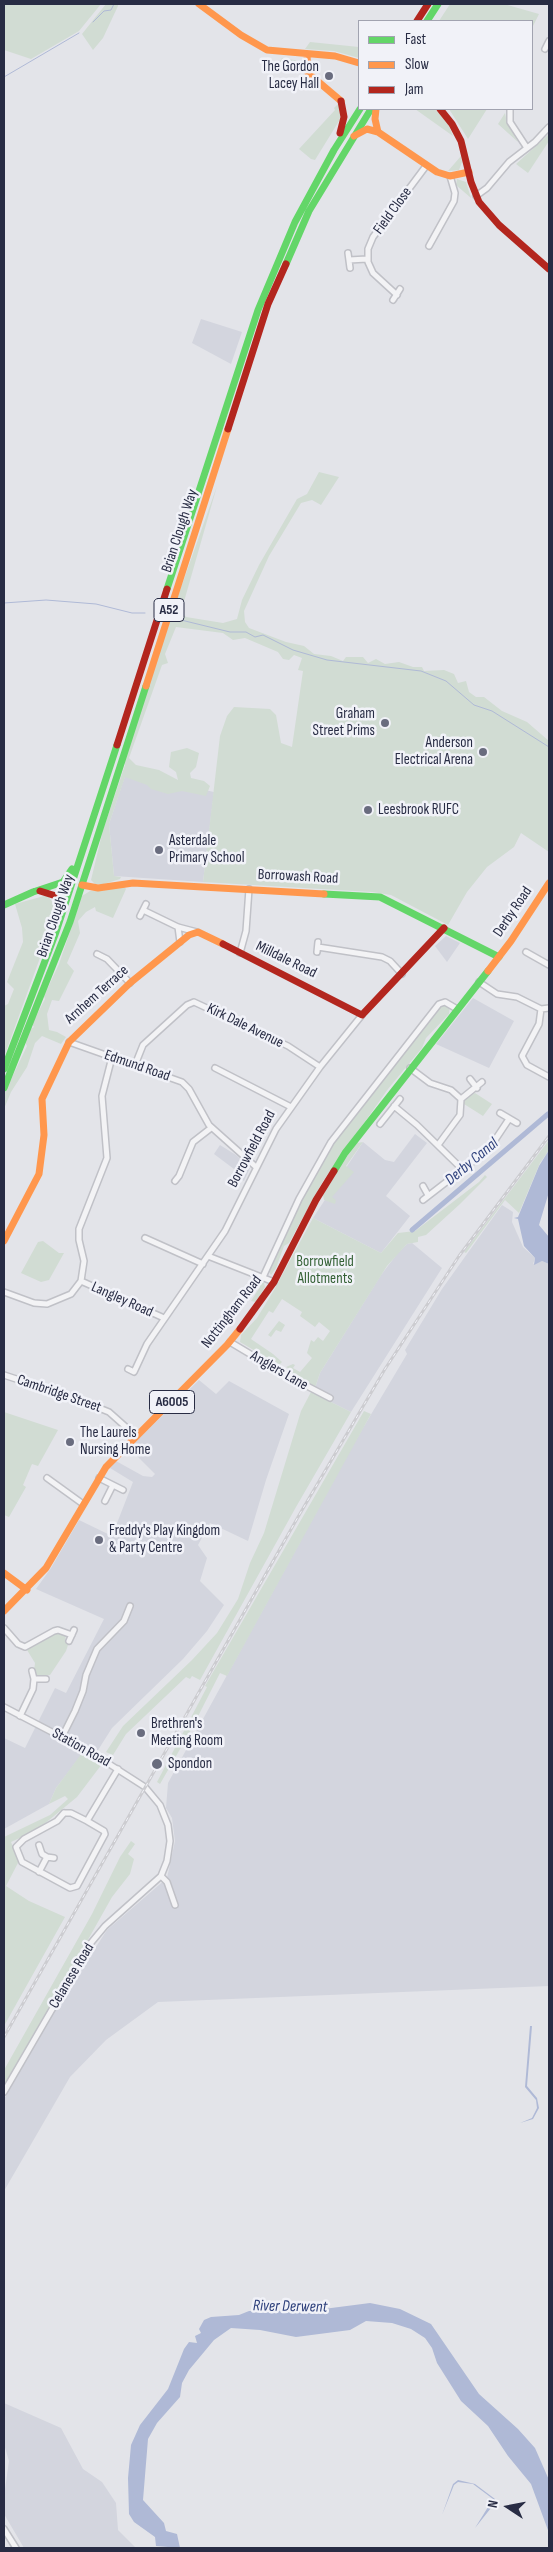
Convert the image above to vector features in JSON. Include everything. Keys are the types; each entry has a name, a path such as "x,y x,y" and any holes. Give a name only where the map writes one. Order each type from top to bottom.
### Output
{"main road":[{"path":"199,4 241,35 260,46 279,53 335,56 358,63"},
{"path":"418,20 428,4"},
{"path":"428,20 438,4"},
{"path":"307,55 308,74 341,101 355,107"},
{"path":"334,150 344,117 341,101"},
{"name":"Brian Clough Way","path":"4,1069 56,932 258,310 295,222 355,107"},
{"name":"Brian Clough Way","path":"4,1088 56,960 82,885 139,701 268,304 309,211 369,110"},
{"path":"376,110 375,119 378,132"},
{"path":"441,110 457,132 476,196 492,219 549,269"},
{"path":"350,140 362,130 378,132 440,174 450,176 469,172"},
{"path":"4,905 36,891 60,884 68,877 92,822"},
{"name":"Borrowash Road","path":"82,885 98,888 133,883 249,888 380,897 499,957"},
{"name":"Derby Road","path":"499,957 548,886"},
{"path":"36,891 54,894 58,901 56,932"},
{"name":"Borrowfield Road","path":"362,1015 444,928"},
{"name":"Milldale Road","path":"198,932 362,1015"},
{"name":"Arnhem Terrace","path":"4,1241 39,1174 44,1135 41,1103 69,1042 83,1026 130,983 189,935 198,932"},
{"name":"Nottingham Road","path":"4,1612 27,1590 54,1555 99,1478 136,1436 230,1342 258,1306 274,1282 330,1177 410,1068 499,957"},
{"path":"4,1573 27,1590"}],"street":[{"path":"545,49 549,41"},
{"path":"510,110 510,122 527,148"},
{"path":"476,196 487,188 509,162 549,127"},
{"name":"Field Close","path":"367,259 374,237 426,166"},
{"path":"429,246 447,216 455,194 450,176"},
{"path":"455,194 462,197"},
{"path":"434,238 440,242"},
{"path":"348,253 350,268"},
{"path":"349,260 367,259 373,273 397,295"},
{"path":"394,300 400,289"},
{"path":"240,953 246,931 249,888"},
{"path":"140,916 146,904"},
{"path":"144,910 178,927 198,932"},
{"path":"178,927 180,942"},
{"path":"318,947 382,957 390,961 402,974"},
{"path":"526,952 549,965"},
{"path":"97,954 107,959 130,983"},
{"path":"479,982 497,994 517,996 541,1009 549,1008"},
{"name":"Kirk Dale Avenue","path":"135,1065 143,1045 187,1005 194,1002 288,1046 320,1067"},
{"name":"Nottingham Road","path":"263,1277 299,1199 331,1142 438,1004 445,1002 457,1009"},
{"path":"541,1009 539,1024 522,1056 527,1065 549,1077"},
{"name":"Borrowfield Road","path":"128,1369 134,1372 147,1344 232,1218 276,1129 320,1067 362,1015"},
{"name":"Edmund Road","path":"69,1042 185,1084 211,1128 256,1167"},
{"path":"4,1292 31,1302 47,1304 62,1300 73,1292 80,1281 84,1261 79,1240 79,1229 107,1158 102,1096 112,1057"},
{"path":"215,1068 291,1107"},
{"path":"410,1068 430,1083 451,1090 460,1099 460,1115 438,1145"},
{"path":"470,1079 477,1088"},
{"path":"460,1099 477,1088 482,1082"},
{"path":"380,1124 400,1099"},
{"path":"394,1106 463,1170"},
{"path":"500,1113 517,1123"},
{"path":"423,1200 463,1170 496,1141 509,1118"},
{"path":"175,1181 179,1176 191,1144 211,1128"},
{"path":"422,1186 428,1195"},
{"path":"145,1238 202,1264"},
{"path":"208,1256 274,1282"},
{"name":"Langley Road","path":"80,1281 164,1318"},
{"name":"Anglers Lane","path":"230,1342 282,1373 330,1398"},
{"name":"Cambridge Street","path":"4,1375 74,1398 109,1412 136,1436"},
{"path":"47,1478 83,1504"},
{"path":"99,1478 123,1490"},
{"path":"104,1501 113,1485"},
{"path":"62,1737 83,1691 86,1675 97,1649 124,1621 130,1606"},
{"path":"4,1628 18,1644 25,1647 58,1630 73,1633 69,1641"},
{"path":"20,1716 34,1689 32,1671"},
{"path":"34,1679 46,1679"},
{"name":"Station Road","path":"4,1707 92,1753 118,1769 154,1796 164,1814 170,1834 167,1861 161,1876"},
{"path":"87,1821 118,1769"},
{"path":"64,1813 87,1821 104,1830 105,1834 77,1886 65,1886 22,1862 16,1844 46,1829 64,1813"},
{"path":"39,1845 42,1854 54,1858"},
{"path":"40,1872 47,1857"},
{"path":"161,1876 167,1882 175,1905"},
{"name":"Celanese Road","path":"4,2092 90,1944 105,1926 161,1876"},
{"path":"4,2529 16,2548"}],"shaded area":[{"path":"201,319 242,332 231,364 192,343"},
{"name":"Asterdale Primary School","path":"126,773 214,792 203,882 114,876 109,824"},
{"path":"446,936 460,943 447,962 435,946"},
{"path":"473,998 514,1021 489,1068 436,1044"},
{"path":"415,1134 427,1143 386,1196 410,1216 381,1253 313,1218 363,1142 385,1160 394,1162"},
{"path":"220,1145 236,1155 250,1168 244,1181 236,1177 238,1172 214,1154"},
{"path":"502,1205 513,1212 512,1222 523,1247 535,1258 533,1264 542,1261 549,1264 549,1986 158,2002 106,2040 70,2077 4,2191 4,2099 60,2002 107,1930 167,1878 175,1841 172,1818 166,1808 168,1783 354,1443 407,1354 405,1350 442,1289"},
{"path":"412,1243 442,1268 351,1412 311,1392 315,1388 320,1373 381,1275 397,1254 407,1244"},
{"path":"199,1380 216,1394 229,1381 289,1414 266,1480 248,1541 210,1523 198,1545 207,1558 200,1581 224,1605 207,1631 183,1659 112,1728 93,1758 83,1753 56,1788 49,1804 4,1829 4,1738 25,1748 55,1688 66,1693 104,1619 36,1589 51,1568 79,1520 112,1536 133,1482 110,1468 116,1461 143,1476 152,1477 155,1474 129,1448"},
{"path":"4,2403 61,2428 83,2469 102,2482 116,2503 118,2530 136,2548 24,2548 4,2514 4,2496 9,2461 4,2444"}],"green space":[{"path":"4,4 101,4 79,31 31,59 4,50"},
{"path":"106,4 118,4 118,6 103,38 93,50 82,34"},
{"path":"450,4 504,4 539,14 533,26 533,20 440,20"},
{"path":"310,42 358,47 358,58 334,51 305,49"},
{"path":"282,58 300,61 301,69 296,72 279,63"},
{"path":"338,104 342,110 339,121 315,160 311,159 299,149 335,110 334,108"},
{"path":"416,110 436,110 447,122 453,136"},
{"path":"450,110 486,110 468,139"},
{"path":"505,113 507,123 518,142 498,124"},
{"path":"549,134 549,141 528,173 516,164"},
{"path":"461,156 462,162 459,170 448,171"},
{"path":"457,179 466,182 471,198 456,185"},
{"path":"319,472 339,477 321,505 312,500 301,503 269,556 244,611 245,622 249,628 286,642 304,646 314,654 331,656 343,661 346,657 363,657 368,663 376,659 385,664 399,662 413,667 422,667 424,671 444,670 454,674 458,683 466,681 469,692 476,697 484,697 502,711 527,722 549,741 549,852 521,833 514,847 487,867 467,892 448,925 391,895 372,892 203,882 220,736 227,716 234,707 270,709 276,715 281,743 292,747 303,671 298,670 302,658 294,655 289,660 283,659 278,652 245,638 233,640 223,633 176,627 165,654 168,663 162,665 129,758 136,765 159,770 178,780 176,772 169,767 171,752 187,748 199,753 196,767 190,773 191,778 204,781 210,786 206,796 182,791 168,794 151,789 147,785 125,777 109,824 114,876 121,877 104,884 95,884 91,880 103,830 167,627 217,486 181,612 186,617 223,623 237,619 242,600 259,565 297,499 307,494"},
{"path":"123,885 126,889 113,918 96,911 95,907 86,912 78,921 80,933 67,963 74,971 59,1001 52,1000 47,1014 49,1030 66,1037 61,1044 42,1036 35,1043 27,1067 11,1092 4,1109 4,1094 27,1046 25,1042 29,1030 34,1027 32,1024 45,999 44,996 59,964 82,896 90,891 108,890"},
{"path":"48,896 53,903 53,914 41,955 4,1057 4,1006 8,1004 14,989 7,982 23,942 22,928 15,904"},
{"path":"444,1004 450,1006 449,1014 426,1038 422,1048 388,1089 323,1181 289,1243 284,1246 276,1268 271,1275 268,1270 308,1184 334,1140 439,1006"},
{"path":"475,1093 492,1104 483,1116 464,1104 464,1100"},
{"path":"549,1140 549,1150 540,1163 519,1213 505,1200 466,1253 464,1252"},
{"path":"363,1142 346,1166 354,1172 332,1197 336,1200 335,1204 324,1200 323,1195 343,1162 357,1143"},
{"name":"Borrowfield Allotments","path":"485,1175 487,1177 460,1204 426,1235 418,1237 418,1242 407,1244 387,1266 320,1373 315,1388 291,1376 293,1371 286,1367 293,1364 295,1365 293,1368 300,1372 312,1358 307,1353 311,1340 314,1342 318,1337 323,1341 330,1331 319,1322 315,1327 300,1316 302,1312 282,1299 273,1313 269,1311 251,1339 282,1362 279,1365 240,1342 241,1335 257,1318 274,1290 313,1218 381,1253 398,1233 415,1231 479,1182"},
{"path":"43,1241 59,1253 64,1253 49,1280 41,1282 21,1273 38,1242"},
{"path":"259,1280 264,1283 265,1287 256,1302 251,1301 260,1287 257,1284"},
{"path":"279,1321 285,1325 281,1332 276,1330 271,1337 268,1335"},
{"path":"311,1392 351,1412 200,1680 192,1676 190,1679 186,1677 126,1734 113,1755 106,1752 123,1726 192,1660 217,1633 238,1599 250,1563 264,1533 301,1411"},
{"path":"364,1411 371,1414 227,1676 220,1673 191,1730 160,1784 157,1782 207,1687 205,1686"},
{"path":"4,1412 58,1430 38,1466 32,1464 23,1485 26,1487 9,1517 4,1515"},
{"path":"59,1632 66,1635 65,1641 68,1645 66,1651 50,1675 38,1676 34,1671 35,1663 27,1650 39,1641"},
{"path":"82,1753 102,1764 77,1797 37,1830 11,1842 19,1861 6,1886 29,1901 65,1917 4,2026 4,1837 50,1815 68,1799 65,1796 49,1804 56,1788"},
{"path":"131,1841 135,1844 128,1854 134,1859 130,1874 112,1897 4,2089 4,2070 92,1914 120,1857"}],"water":[{"path":"549,1150 549,1192 539,1225 549,1237 549,1264 542,1261 534,1265 535,1258 524,1246 518,1219 514,1218 518,1217 539,1166"},
{"path":"530,2026 532,2026 527,2086 537,2098 539,2108 533,2119 520,2123 532,2118 537,2108 536,2100 525,2087"},
{"path":"370,2303 400,2309 431,2324 479,2394 518,2429 535,2448 549,2480 549,2533 531,2484 508,2456 488,2426 461,2401 437,2363 432,2348 425,2338 411,2329 392,2323 366,2321 350,2330 296,2337 260,2330 231,2328 214,2340 189,2370 182,2383 180,2397 157,2423 148,2439 143,2500 164,2523 166,2531 177,2534 180,2548 156,2546 155,2537 134,2522 129,2514 128,2478 131,2445 140,2425 168,2389 184,2349 189,2342 197,2343 195,2336 201,2333 199,2329 204,2320 211,2317 239,2315 249,2311 308,2311"},
{"path":"458,2480 475,2484 495,2499 495,2503 475,2528 493,2499 473,2484 458,2482 454,2485 442,2515 453,2484"}],"waterway":[{"path":"93,22 104,11 111,10 114,4"},
{"path":"4,77 79,33"},
{"path":"4,603 46,600 96,604 132,613 145,613"},
{"path":"177,619 230,632 246,632 255,637 263,635 293,650 327,660 421,671 446,681 474,705 492,711 549,747"},
{"name":"Derby Canal","path":"412,1230 548,1114"}],"railway":[{"path":"4,2037 298,1517 385,1369 459,1256 549,1136"}],"traffic: fast":[{"path":"428,20 438,4"},
{"path":"167,589 258,310 295,222 334,150 359,110"},
{"path":"286,264 309,211 370,110"},
{"path":"4,1088 70,922 146,686"},
{"path":"4,1069 56,932 117,745"},
{"path":"33,892 63,882 72,869"},
{"path":"4,905 33,892"},
{"path":"324,894 380,897 499,957"},
{"path":"334,1171 345,1153 488,971"}],"traffic: slow":[{"path":"199,4 241,35 267,50 335,56 358,63"},
{"path":"307,55 308,73 341,101"},
{"path":"354,136 367,129 378,132 375,119 376,110"},
{"path":"378,132 437,172 450,176 469,172"},
{"path":"146,686 228,429"},
{"path":"82,885 98,888 133,883 324,894"},
{"path":"488,971 511,941 549,883"},
{"path":"4,1241 39,1174 44,1135 42,1099 69,1042 130,983 189,935 198,932 223,944"},
{"path":"4,1611 46,1568 106,1467 227,1345 240,1329"},
{"path":"4,1573 27,1590"}],"traffic: jam":[{"path":"418,20 428,4"},
{"path":"340,133 344,117 341,101"},
{"path":"441,110 452,124 461,141 471,182 479,202 499,225 549,269"},
{"path":"228,429 268,304 286,264"},
{"path":"117,745 167,589"},
{"path":"40,891 56,896 59,903 58,915"},
{"path":"223,944 362,1015 444,928"},
{"path":"240,1329 274,1282 316,1200 334,1171"}],"place":[{"name":"The Gordon Lacey Hall","path":"329,76"},
{"name":"Graham Street Prims","path":"385,723"},
{"name":"Anderson Electrical Arena","path":"483,752"},
{"name":"Leesbrook RUFC","path":"368,810"},
{"name":"Asterdale Primary School","path":"159,850"},
{"name":"The Laurels Nursing Home","path":"70,1442"},
{"name":"Freddy's Play Kingdom & Party Centre","path":"99,1540"},
{"name":"Brethren's Meeting Room","path":"141,1733"},
{"name":"Spondon","path":"157,1764"}],"water label":[{"name":"River Derwent","path":"290,2307"}]}
